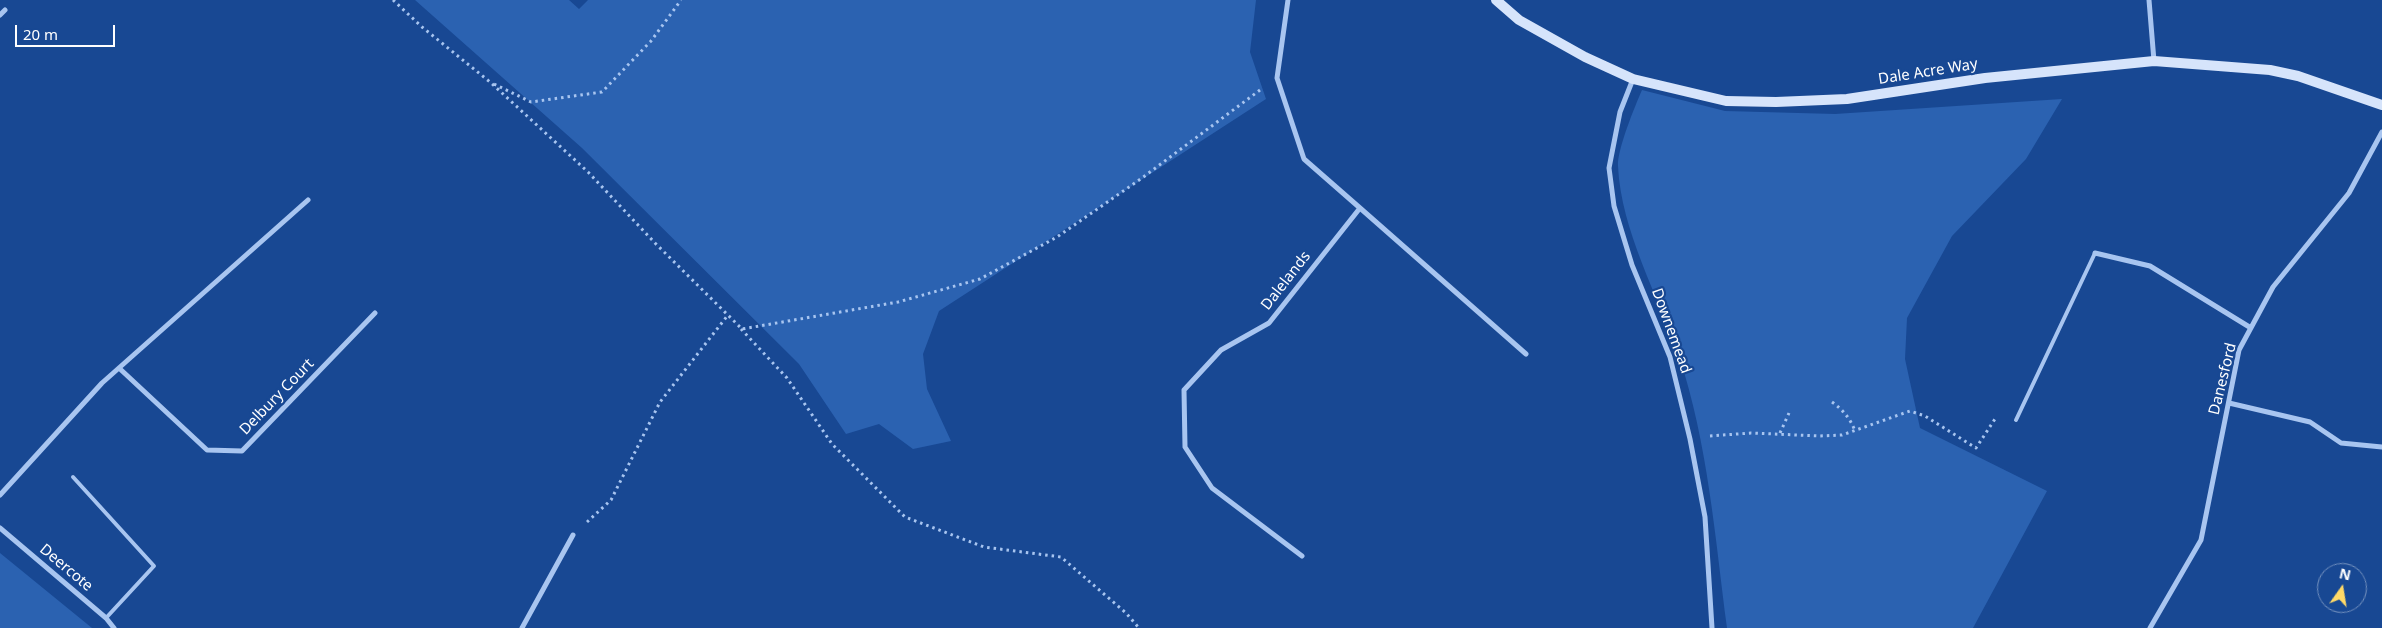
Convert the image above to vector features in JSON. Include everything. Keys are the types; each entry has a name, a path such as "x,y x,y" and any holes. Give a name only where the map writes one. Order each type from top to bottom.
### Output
{"street":[{"path":"1288,0 1277,78 1304,159 1526,354"},
{"name":"Dale Acre Way","path":"1496,0 1519,20 1585,57 1633,79 1726,101 1776,102 1847,99 1985,78 2154,61 2270,70 2298,76 2382,105"},
{"path":"2149,0 2154,61"},
{"path":"0,15 5,10"},
{"name":"Downemead","path":"1633,79 1620,112 1609,168 1614,206 1632,265 1670,357 1690,439 1705,517 1712,628"},
{"name":"Danesford","path":"2150,628 2201,540 2239,350 2273,287 2348,193 2382,132"},
{"path":"0,495 102,383 308,200"},
{"name":"Dalelands","path":"1302,556 1212,488 1185,447 1184,390 1221,350 1269,323 1360,208"},
{"path":"2095,252 2150,266 2251,328"},
{"name":"Delbury Court","path":"119,368 207,450 242,451 375,313"},
{"path":"2228,403 2310,422 2342,443 2382,447"},
{"name":"Deercote","path":"0,528 106,618 114,628"},
{"path":"522,628 573,535"}],"lane":[{"path":"2016,420 2095,252"},
{"path":"73,477 154,566 106,618"}],"path":[{"path":"393,0 422,27 490,82 588,172 742,329 898,302 980,279 1057,238 1277,78"},
{"path":"490,82 531,102 602,92 650,41 681,0"},
{"path":"573,535 611,500 660,402 728,315"},
{"path":"728,315 787,378 832,444 905,517 984,547 1061,557 1126,613 1139,628"},
{"path":"1832,402 1852,422 1855,431"},
{"path":"1690,439 1724,434 1780,432 1820,436 1855,431 1910,411 1925,416 1976,448 1995,419 2016,420"},
{"path":"1780,432 1789,413"}],"shaded area":[{"path":"415,0 569,0 579,9 588,0 1256,0 1250,52 1266,99 939,311 923,354 927,389 951,441 913,449 879,424 846,434 799,364 582,148"},
{"path":"1642,90 1725,111 1835,114 2062,99 2026,159 1952,236 1907,318 1905,359 1920,428 2047,491 1973,628 1727,628 1704,457 1689,389 1679,356 1633,239 1621,190 1618,159 1627,128"},
{"path":"0,553 92,628 0,628"}]}
